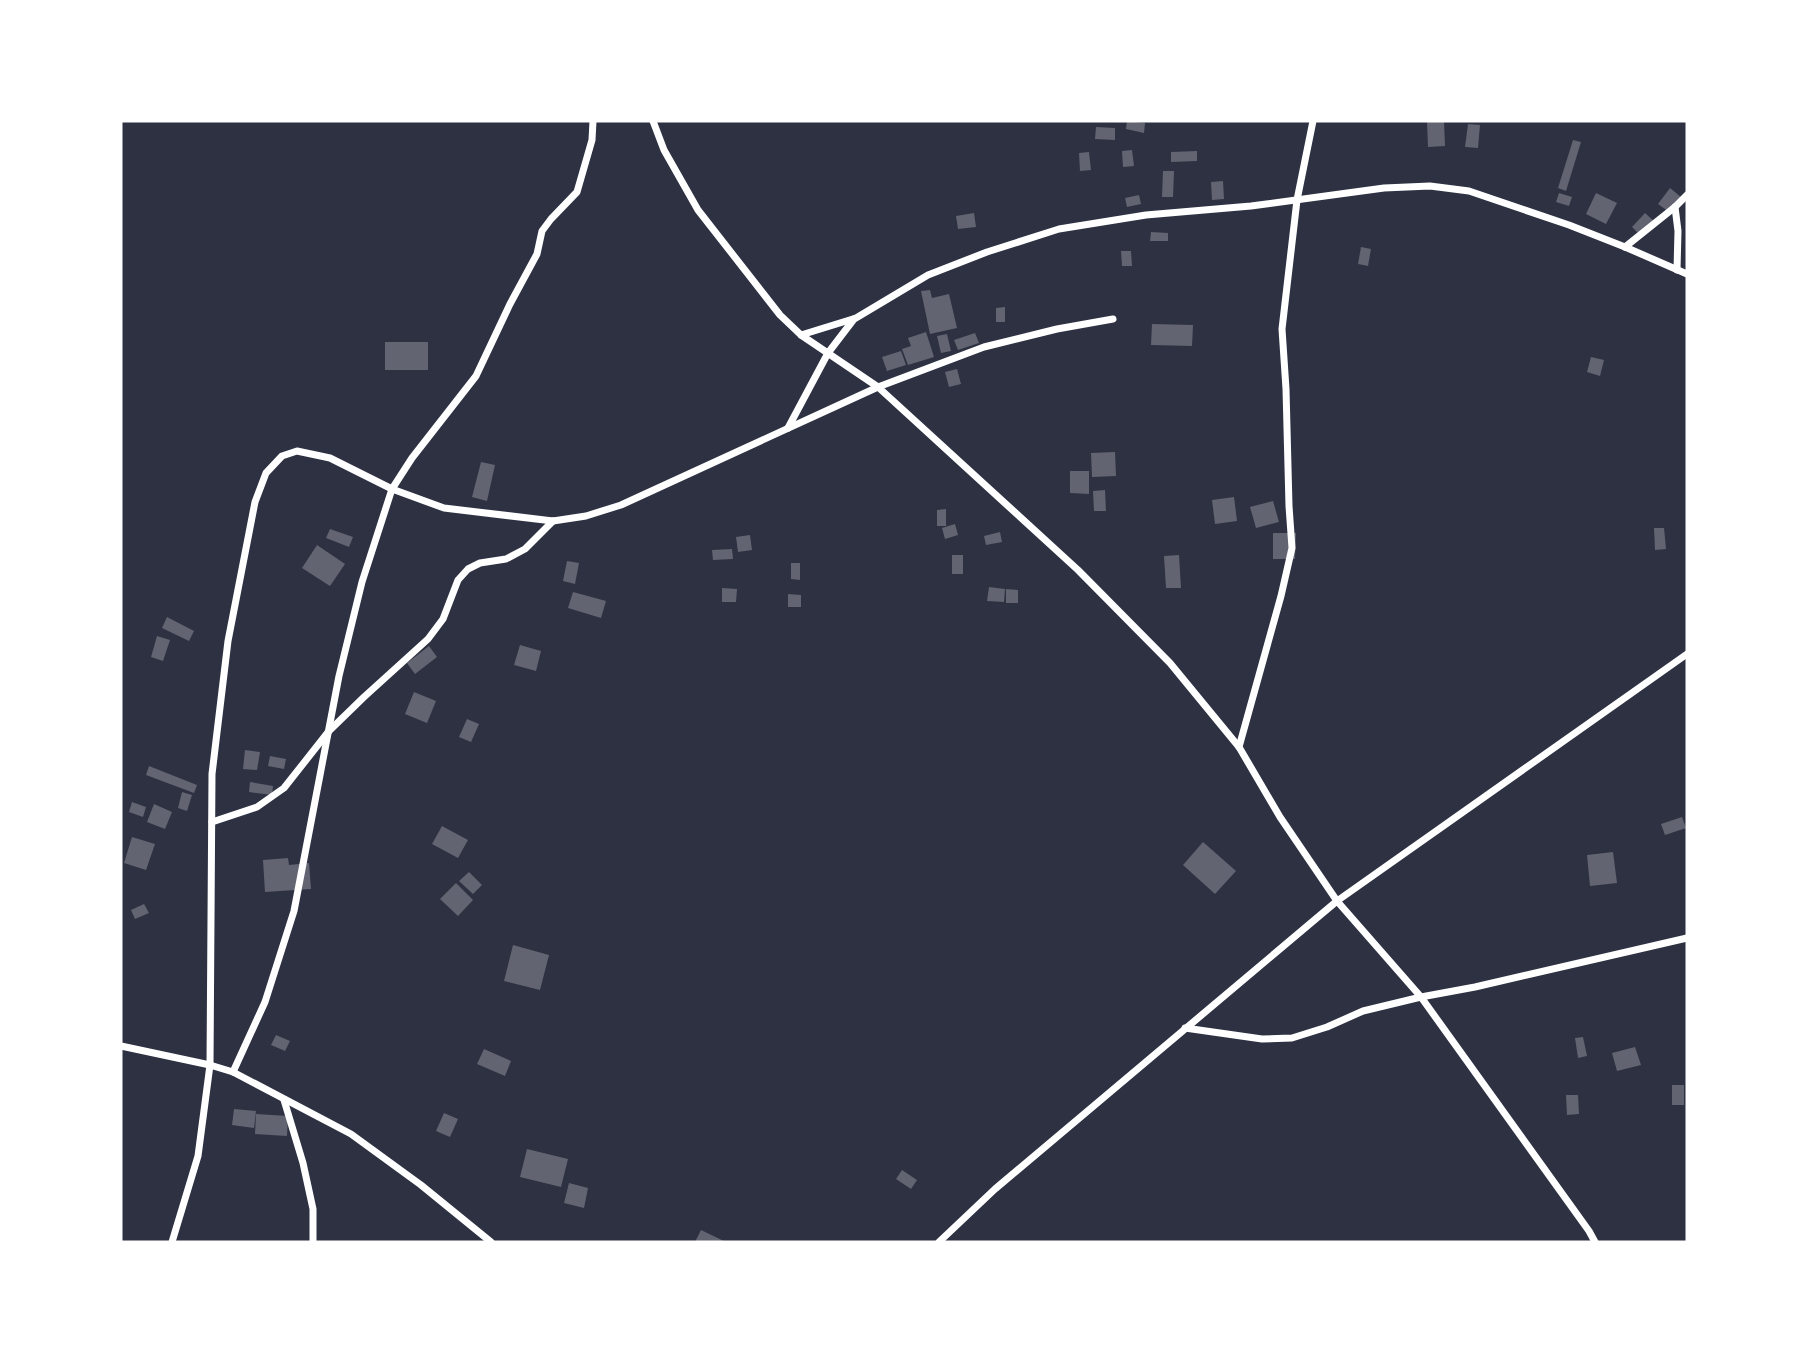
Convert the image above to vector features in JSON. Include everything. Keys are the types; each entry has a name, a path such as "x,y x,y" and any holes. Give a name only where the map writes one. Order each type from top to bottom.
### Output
{"street":[{"path":"233,1072 265,1002 294,911 339,676 362,582 392,489 412,458 476,376 537,254 542,231 577,192 592,140 593,121"},
{"path":"653,121 664,149 698,210 780,315 801,335 878,387 1078,570 1170,663 1239,747 1280,817 1337,901 1421,997 1595,1242"},
{"path":"1239,747 1292,548 1282,329 1297,200 1313,121"},
{"path":"801,335 856,318 928,275 987,251 1059,229 1146,215 1251,206 1384,188 1430,186 1469,191 1569,225 1687,274"},
{"path":"1625,247 1687,195"},
{"path":"1675,207 1678,231 1677,270"},
{"path":"788,429 828,353 856,318"},
{"path":"172,1242 198,1156 210,1065 212,774 228,641 255,502 266,473 282,456 297,451 330,458 392,489 444,508 553,521 586,516 621,505 878,387 984,347 1056,329 1113,319"},
{"path":"212,822 257,807 284,788 329,731 428,639 443,619 457,580 468,569 506,559 525,549 553,521"},
{"path":"939,1242 995,1189 1337,901 1687,654"},
{"path":"1185,1028 1262,1039 1292,1038 1327,1027 1363,1011 1687,938"},
{"path":"121,1046 233,1072 351,1133 491,1242"},
{"path":"284,1099 313,1209 313,1242"}],"building":[{"path":"1127,121 1145,123 1144,133 1126,129"},
{"path":"1444,121 1445,146 1428,147 1427,122"},
{"path":"1468,124 1480,125 1478,148 1465,147"},
{"path":"1096,127 1115,128 1115,140 1095,139"},
{"path":"1573,140 1581,142 1566,191 1558,188"},
{"path":"1132,150 1134,166 1123,167 1122,151"},
{"path":"1197,151 1197,161 1171,162 1171,152"},
{"path":"1089,152 1091,170 1080,171 1079,153"},
{"path":"1163,171 1174,171 1173,197 1162,197"},
{"path":"1223,181 1224,199 1212,200 1211,182"},
{"path":"1670,188 1681,197 1669,212 1658,204"},
{"path":"1559,193 1572,197 1569,206 1556,202"},
{"path":"1596,193 1617,203 1606,224 1586,214"},
{"path":"1139,195 1141,204 1127,207 1125,198"},
{"path":"974,213 976,227 958,229 956,216"},
{"path":"1645,213 1656,223 1642,237 1632,227"},
{"path":"1151,232 1168,233 1168,241 1150,241"},
{"path":"1361,247 1371,249 1368,266 1358,264"},
{"path":"1121,251 1131,251 1132,266 1122,266"},
{"path":"930,290 932,298 949,294 957,328 930,334 921,291"},
{"path":"1005,307 1005,322 996,322 996,308"},
{"path":"1152,324 1193,325 1192,346 1151,345"},
{"path":"926,332 934,357 908,365 902,349 911,346 908,338"},
{"path":"975,333 979,343 958,350 954,340"},
{"path":"947,334 951,351 941,353 937,336"},
{"path":"385,342 428,342 428,370 385,370"},
{"path":"901,351 906,365 887,371 882,357"},
{"path":"1591,357 1604,360 1600,376 1587,372"},
{"path":"957,369 961,384 949,387 945,372"},
{"path":"1115,452 1116,476 1092,477 1091,453"},
{"path":"481,462 495,465 487,501 472,497"},
{"path":"1070,471 1089,471 1089,494 1070,493"},
{"path":"1105,490 1106,511 1094,511 1093,491"},
{"path":"1234,497 1237,521 1215,524 1212,500"},
{"path":"1273,501 1279,522 1256,528 1250,507"},
{"path":"946,509 946,526 937,526 937,510"},
{"path":"955,524 958,535 945,539 942,528"},
{"path":"1654,528 1664,528 1666,549 1655,550"},
{"path":"330,529 353,537 349,547 326,538"},
{"path":"1000,532 1002,542 986,545 984,536"},
{"path":"1273,533 1296,533 1295,559 1273,559"},
{"path":"750,535 752,550 738,552 736,537"},
{"path":"317,545 345,564 330,586 302,568"},
{"path":"732,549 733,559 713,560 712,550"},
{"path":"952,555 963,555 963,574 952,574"},
{"path":"1179,555 1181,588 1166,588 1164,556"},
{"path":"567,561 579,563 575,584 563,581"},
{"path":"791,563 800,563 800,580 791,579"},
{"path":"989,587 1005,589 1004,602 987,601"},
{"path":"722,588 737,589 736,602 722,602"},
{"path":"1006,589 1018,590 1018,603 1006,603"},
{"path":"573,592 606,601 601,618 568,608"},
{"path":"788,594 801,595 801,607 788,607"},
{"path":"167,617 194,631 189,641 162,628"},
{"path":"157,636 170,640 163,661 151,657"},
{"path":"520,645 541,651 536,671 514,665"},
{"path":"429,646 437,657 415,674 407,663"},
{"path":"414,692 436,701 427,723 405,714"},
{"path":"467,719 479,724 471,742 459,737"},
{"path":"245,750 260,752 257,770 243,769"},
{"path":"270,756 286,759 284,769 268,766"},
{"path":"149,766 197,785 194,793 146,775"},
{"path":"250,782 273,786 272,795 249,792"},
{"path":"182,792 192,795 187,811 178,808"},
{"path":"132,802 146,807 143,817 129,812"},
{"path":"154,804 172,812 165,829 147,822"},
{"path":"1682,817 1686,828 1665,835 1661,824"},
{"path":"442,826 468,840 458,858 432,844"},
{"path":"132,837 155,844 146,870 124,863"},
{"path":"1203,842 1236,871 1215,894 1183,865"},
{"path":"1613,852 1617,883 1590,886 1587,855"},
{"path":"288,858 289,865 309,863 311,889 265,892 263,860"},
{"path":"469,872 482,885 473,894 459,881"},
{"path":"456,883 473,900 458,916 440,899"},
{"path":"144,904 149,913 135,919 131,910"},
{"path":"513,945 549,955 540,990 504,981"},
{"path":"276,1035 290,1041 285,1051 271,1045"},
{"path":"1583,1037 1587,1056 1578,1058 1575,1038"},
{"path":"1635,1047 1641,1065 1617,1071 1612,1053"},
{"path":"484,1049 511,1061 505,1076 477,1064"},
{"path":"1672,1085 1684,1085 1684,1105 1672,1105"},
{"path":"1566,1095 1578,1095 1579,1114 1567,1115"},
{"path":"234,1109 256,1111 254,1128 232,1125"},
{"path":"444,1113 458,1119 450,1137 436,1131"},
{"path":"256,1114 288,1116 287,1136 255,1134"},
{"path":"527,1149 568,1159 561,1187 520,1177"},
{"path":"902,1170 917,1180 911,1189 896,1179"},
{"path":"569,1183 588,1188 584,1208 564,1203"},
{"path":"701,1230 726,1242 695,1242"}]}
